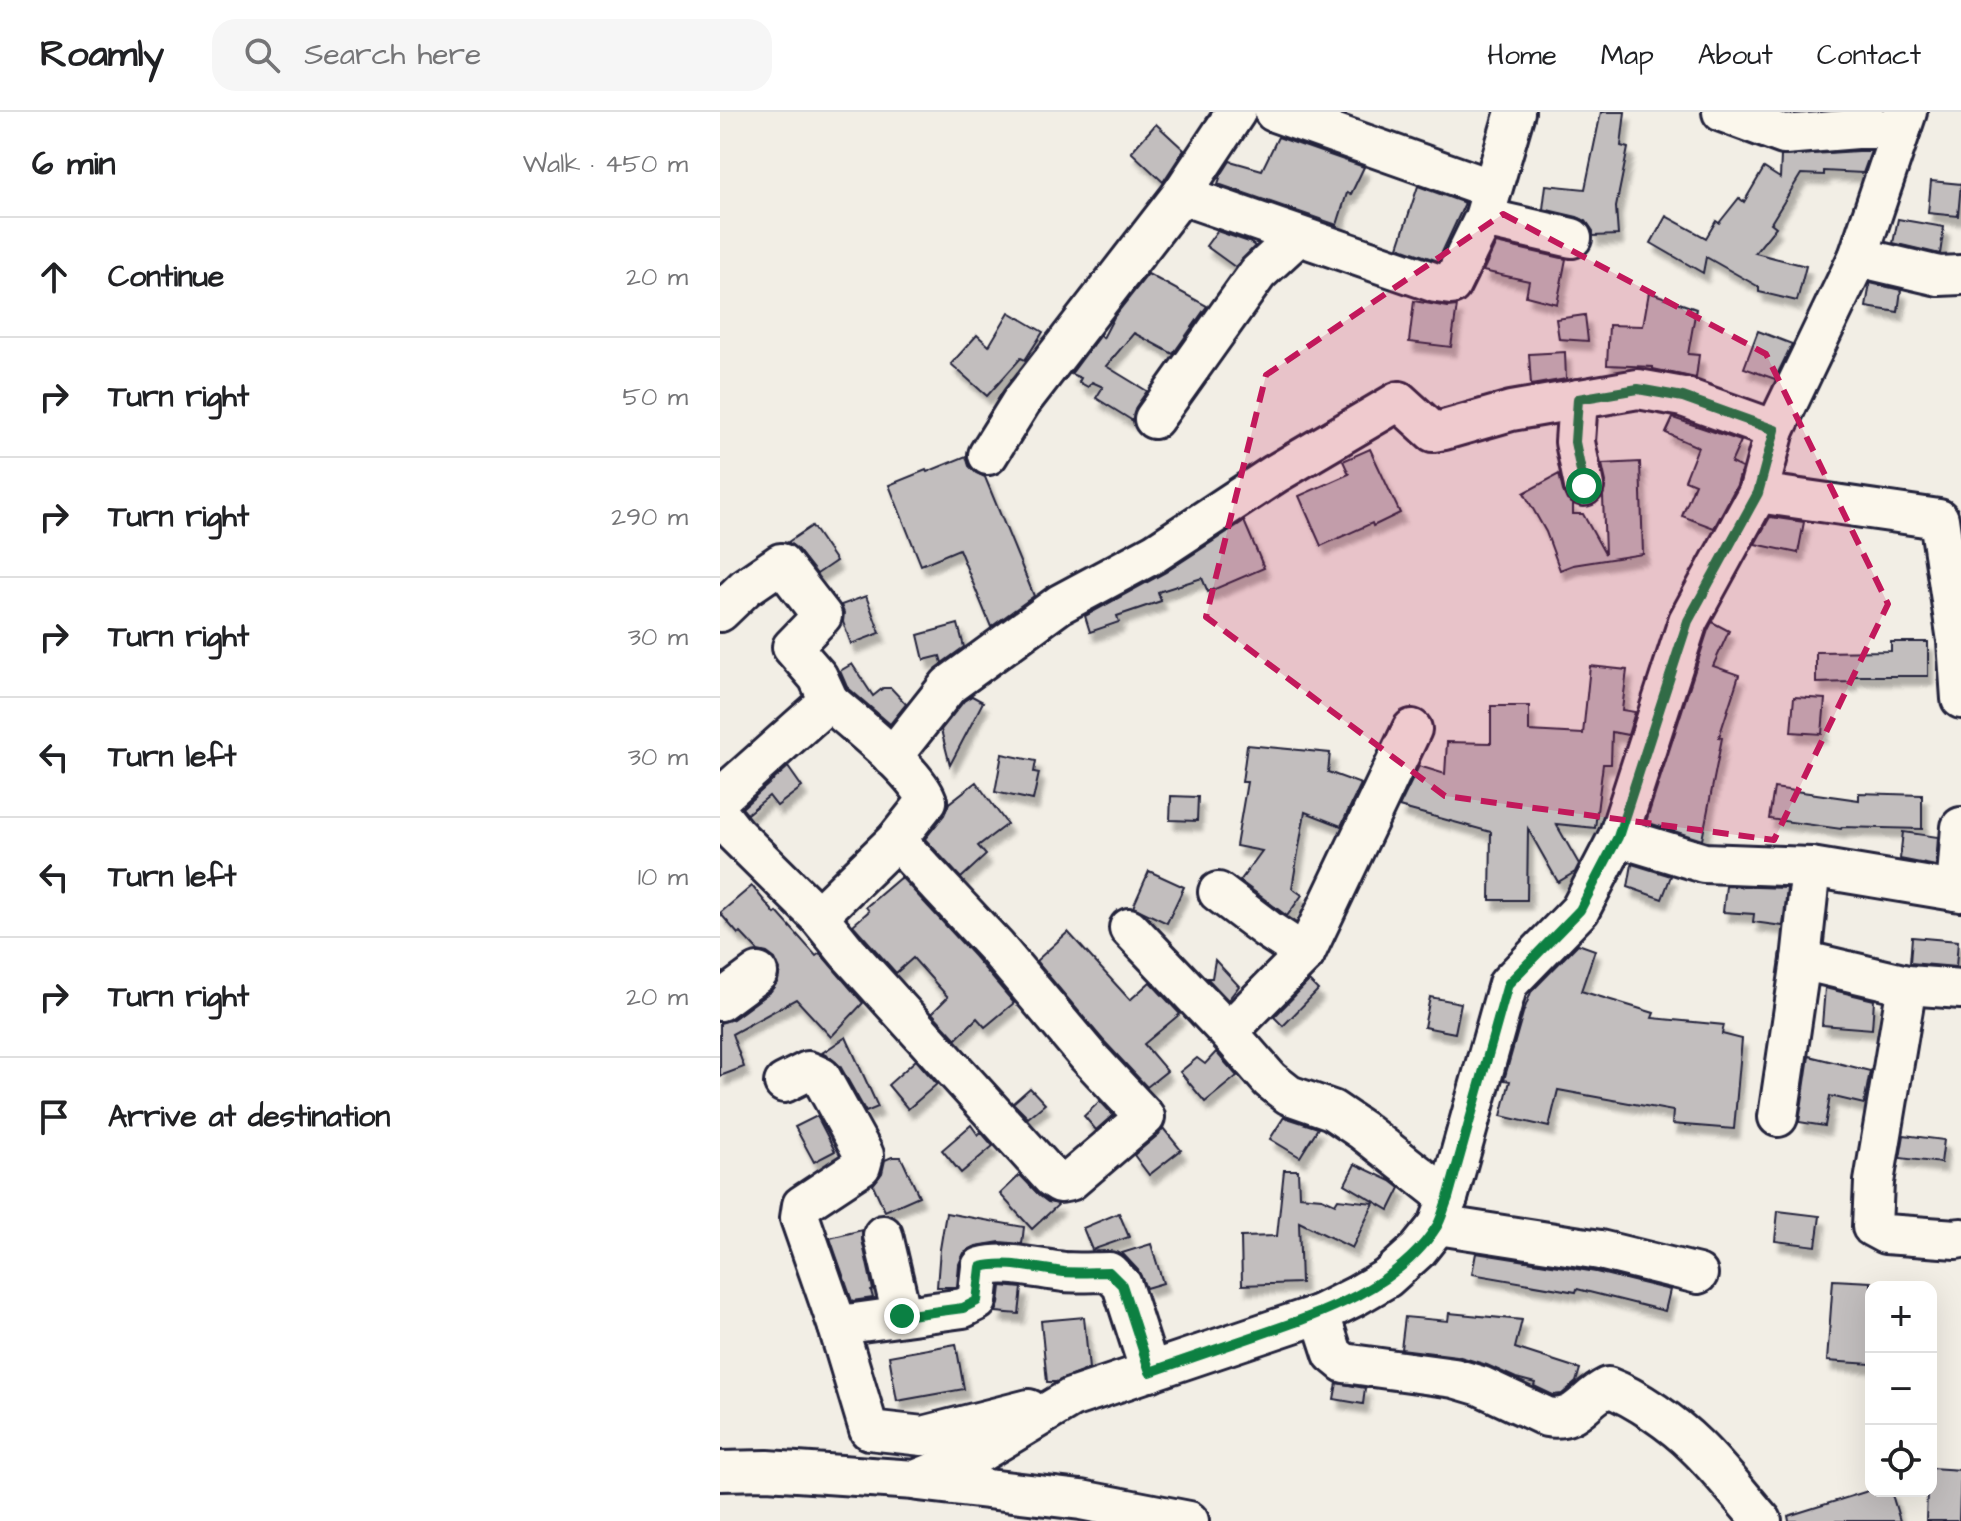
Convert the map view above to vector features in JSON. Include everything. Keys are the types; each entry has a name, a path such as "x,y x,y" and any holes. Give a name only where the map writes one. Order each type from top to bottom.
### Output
{"street":[{"path":"988,455 1021,402 1181,195 1236,112"},
{"path":"1181,195 1436,283 1451,285 1488,204 1515,112"},
{"path":"784,1083 808,1071 821,1077 864,1155 861,1166 802,1205 800,1218 869,1430 923,1436 1071,1398 1320,1314 1387,1278 1418,1250 1443,1211 1508,984 1580,910 1618,837 1688,621 1758,493 1775,430 1858,257 1904,120 1857,129 1784,135 1722,112"},
{"path":"1292,115 1488,204 1572,238"},
{"path":"1154,419 1258,273 1298,236"},
{"path":"1858,257 1939,276 1961,275"},
{"path":"892,757 949,685 1060,604 1155,553 1275,474 1399,401 1433,432 1511,411 1638,389 1683,397 1775,430"},
{"path":"1578,399 1575,442 1584,486"},
{"path":"1758,493 1939,519 1959,641 1961,699"},
{"path":"720,612 746,587 781,563 822,616 792,647 818,677 829,701 892,757 924,791 927,801 896,840 818,916"},
{"path":"720,798 829,701"},
{"path":"1228,1032 1305,954 1412,729"},
{"path":"1618,837 1704,863 1811,867 1959,892 1961,827"},
{"path":"725,833 818,916 1052,1178 1060,1183 1070,1181 1145,1117 1087,1055 996,947 896,840"},
{"path":"1778,1117 1811,867"},
{"path":"1218,892 1305,954"},
{"path":"1129,928 1270,1080 1289,1095 1332,1110 1363,1131 1443,1211 1698,1274"},
{"path":"1801,960 1907,985 1961,989"},
{"path":"720,1001 758,973"},
{"path":"1907,985 1874,1182 1872,1227 1885,1234 1961,1238"},
{"path":"883,1235 902,1316"},
{"path":"838,1327 963,1308 977,1301 981,1267 990,1265 1067,1272 1109,1272 1122,1285 1150,1372"},
{"path":"1320,1314 1333,1354 1344,1363 1454,1378 1481,1386 1547,1417 1559,1419 1569,1416 1608,1387 1617,1391 1660,1417 1696,1445 1762,1521"},
{"path":"915,1480 976,1455 1071,1398"},
{"path":"720,1471 767,1470 915,1480 1081,1500 1189,1521"}],"highlighted area":[{"path":"1503,214 1766,354 1888,604 1774,840 1445,796 1206,617 1266,375"}],"building":[{"path":"1601,112 1625,112 1621,146 1628,148 1616,207 1618,235 1593,236 1586,221 1543,209 1546,185 1585,189"},
{"path":"1156,124 1184,150 1163,182 1131,152"},
{"path":"1278,137 1364,167 1351,194 1347,193 1337,225 1218,184 1230,161 1262,170"},
{"path":"1871,151 1863,173 1824,171 1824,175 1801,174 1771,223 1776,227 1755,253 1806,266 1797,301 1759,292 1759,287 1706,257 1703,273 1651,243 1666,216 1706,238 1716,221 1719,223 1739,198 1744,202 1764,168 1780,178 1781,156"},
{"path":"1931,181 1961,184 1958,216 1928,213"},
{"path":"1418,186 1465,203 1438,261 1398,247"},
{"path":"1898,219 1944,227 1940,254 1893,243"},
{"path":"1217,231 1255,246 1235,267 1206,246"},
{"path":"1496,243 1566,259 1557,304 1526,296 1529,281 1483,271"},
{"path":"1148,274 1207,306 1173,354 1134,333 1106,366 1147,391 1136,407 1133,421 1096,398 1103,387 1092,382 1088,387 1079,382 1081,378 1071,374 1100,335 1103,338 1114,317"},
{"path":"1870,283 1901,290 1898,312 1866,307"},
{"path":"1649,292 1696,309 1688,354 1699,355 1696,378 1653,367 1607,365 1609,325 1643,326"},
{"path":"1414,301 1457,306 1451,347 1409,342"},
{"path":"1009,312 1043,332 1025,360 1021,358 987,396 951,364 977,335 989,346"},
{"path":"1585,315 1588,341 1559,339 1556,319"},
{"path":"1758,331 1792,344 1775,379 1744,368"},
{"path":"1565,352 1566,379 1531,385 1529,354"},
{"path":"1673,418 1741,441 1731,463 1742,468 1737,485 1714,528 1682,516 1695,484 1685,480 1698,447 1666,433"},
{"path":"1370,449 1400,513 1321,546 1299,496 1349,474 1343,461"},
{"path":"966,456 969,466 985,477 1034,596 991,627 959,549 921,565 889,485"},
{"path":"1640,462 1643,554 1573,565 1560,570 1546,532 1524,493 1559,474 1567,500 1573,504 1573,514 1583,514 1605,554 1603,496 1606,482 1602,464"},
{"path":"1770,517 1804,522 1798,553 1755,544"},
{"path":"1244,521 1264,568 1208,592 1202,578 1158,592 1161,601 1117,616 1119,622 1090,632 1085,616 1166,572"},
{"path":"812,526 836,561 817,574 788,542"},
{"path":"866,596 880,633 851,644 841,605"},
{"path":"1712,622 1729,631 1713,666 1739,675 1719,737 1722,738 1702,840 1646,822"},
{"path":"958,624 964,647 942,663 940,656 924,660 918,635"},
{"path":"1891,642 1928,642 1928,676 1852,676 1852,682 1816,683 1816,652 1891,651"},
{"path":"852,664 873,696 883,688 891,688 906,704 890,724 847,687 840,671"},
{"path":"1590,666 1627,670 1622,710 1635,712 1628,735 1612,732 1611,764 1603,764 1595,828 1556,824 1579,864 1575,872 1558,882 1528,829 1527,900 1490,900 1491,832 1399,807 1419,766 1445,774 1447,742 1491,743 1491,706 1529,706 1529,731 1583,734"},
{"path":"972,696 983,702 950,765 941,730 964,701"},
{"path":"1794,697 1825,699 1822,734 1791,732"},
{"path":"1247,745 1330,753 1328,772 1361,784 1341,826 1305,812 1292,888 1302,895 1287,916 1240,881 1262,851 1236,846 1247,782 1242,782"},
{"path":"1002,754 1036,761 1034,772 1039,773 1033,800 995,792"},
{"path":"788,767 802,787 777,806 769,796 747,814 742,808"},
{"path":"976,782 1007,824 978,846 986,855 961,878 925,839 944,815 949,803"},
{"path":"1774,788 1859,800 1859,793 1922,795 1922,829 1841,829 1769,819"},
{"path":"1171,796 1198,797 1197,821 1170,820"},
{"path":"1903,832 1938,837 1936,866 1900,859"},
{"path":"1632,864 1671,876 1662,899 1628,887"},
{"path":"1149,871 1184,887 1167,923 1133,907"},
{"path":"901,877 1014,1003 985,1027 977,1018 956,1039 932,1013 948,997 913,958 896,973 853,925 869,911 866,907"},
{"path":"752,886 816,956 820,953 863,1003 831,1037 796,999 732,1034 744,1067 720,1076 720,1023 733,1019 771,991 778,981 780,970 775,959 758,951 720,913"},
{"path":"1726,886 1787,888 1783,926 1753,922 1754,914 1723,912"},
{"path":"1068,932 1130,1000 1150,982 1180,1014 1144,1044 1167,1071 1147,1087 1036,961"},
{"path":"1912,937 1958,941 1956,967 1910,963"},
{"path":"1578,944 1595,950 1581,991 1654,1013 1652,1018 1724,1025 1722,1034 1742,1039 1734,1129 1672,1124 1673,1111 1558,1090 1549,1127 1501,1116 1510,1081 1504,1080 1531,992"},
{"path":"1215,960 1239,986 1228,1000 1207,978 1212,978"},
{"path":"1309,981 1318,990 1283,1026 1274,1017"},
{"path":"1825,988 1874,1000 1872,1029 1822,1025"},
{"path":"1430,997 1461,1003 1455,1033 1424,1027"},
{"path":"846,1037 878,1107 866,1112 840,1066 822,1053"},
{"path":"1216,1052 1237,1076 1205,1102 1180,1072 1197,1058 1205,1064"},
{"path":"1809,1056 1870,1071 1864,1104 1830,1096 1825,1126 1799,1122"},
{"path":"916,1060 937,1084 908,1109 888,1085"},
{"path":"1030,1088 1045,1104 1028,1118 1013,1103"},
{"path":"1100,1101 1113,1115 1096,1130 1084,1116"},
{"path":"817,1116 835,1151 814,1162 795,1127"},
{"path":"1284,1117 1318,1128 1300,1157 1270,1139"},
{"path":"971,1125 978,1135 981,1132 993,1146 961,1173 942,1150"},
{"path":"1163,1128 1181,1150 1149,1175 1134,1155"},
{"path":"1904,1135 1944,1140 1941,1163 1900,1158"},
{"path":"901,1157 919,1196 885,1211 873,1185 882,1173 885,1160"},
{"path":"1355,1164 1400,1188 1389,1210 1345,1184"},
{"path":"1284,1170 1298,1170 1299,1196 1322,1198 1335,1204 1338,1199 1374,1203 1352,1248 1299,1222 1301,1283 1242,1285 1241,1237 1277,1236"},
{"path":"1020,1175 1048,1202 1059,1204 1032,1229 1000,1194"},
{"path":"1778,1211 1820,1216 1816,1246 1775,1241"},
{"path":"946,1213 1024,1227 1022,1244 1000,1242 976,1246 964,1253 959,1264 957,1287 937,1287"},
{"path":"1119,1213 1129,1237 1092,1250 1083,1228"},
{"path":"862,1230 873,1298 852,1301 830,1238"},
{"path":"1151,1244 1163,1283 1146,1288 1138,1270 1122,1253"},
{"path":"1476,1253 1596,1272 1670,1290 1665,1311 1577,1289 1576,1292 1472,1274"},
{"path":"1833,1280 1865,1282 1865,1364 1827,1361"},
{"path":"1001,1286 1022,1288 1019,1314 996,1312"},
{"path":"1449,1313 1522,1320 1515,1348 1580,1369 1576,1382 1562,1394 1553,1395 1534,1386 1535,1383 1487,1365 1457,1356 1401,1349 1405,1317 1448,1321"},
{"path":"1084,1317 1089,1369 1056,1382 1047,1382 1041,1321"},
{"path":"956,1344 964,1389 897,1401 889,1356"},
{"path":"1337,1383 1365,1388 1363,1404 1334,1399"},
{"path":"1937,1468 1961,1470 1959,1521 1926,1521 1927,1497 1937,1497"},
{"path":"1865,1492 1865,1497 1893,1497 1900,1521 1789,1521 1788,1516"}],"route":[{"path":"902,1316 963,1308 977,1301 981,1267 990,1265 1067,1272 1109,1272 1122,1285 1150,1372 1320,1314 1387,1278 1418,1250 1438,1225 1448,1198 1508,984 1580,910 1618,837 1688,621 1758,493 1775,430 1683,397 1638,389 1578,399 1575,442 1584,486"}]}
